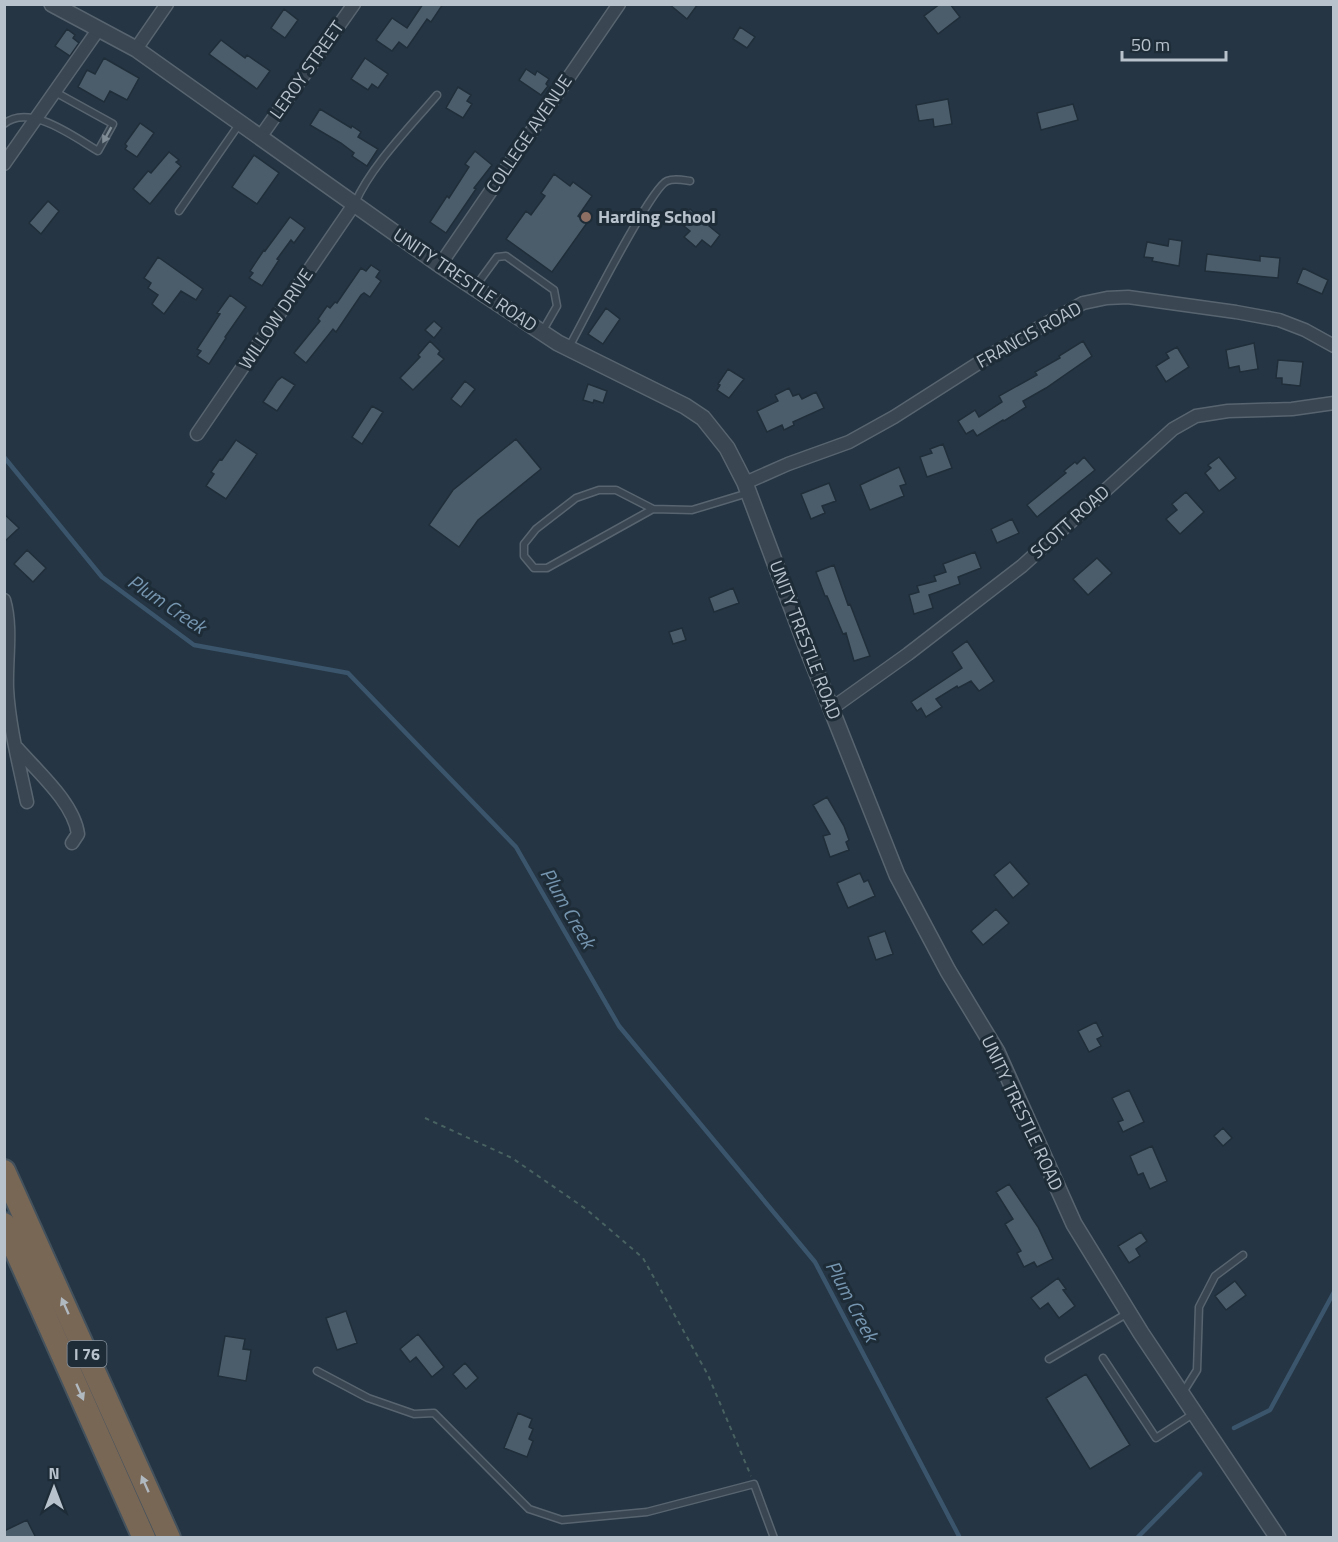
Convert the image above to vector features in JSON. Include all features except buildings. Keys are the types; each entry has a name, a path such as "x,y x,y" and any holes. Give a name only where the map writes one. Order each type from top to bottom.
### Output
{"highway":[{"name":"I 76","path":"4,1171 169,1538"},
{"name":"I 76","path":"4,1224 144,1538"}],"street":[{"name":"UNITY TRESTLE ROAD","path":"52,4 136,49 440,265 542,333 568,349 685,406 703,418 727,448 747,488 831,710 897,875 948,971 997,1052 1074,1224 1128,1312 1278,1538"},
{"path":"136,49 167,4"},
{"name":"LEROY STREET","path":"261,136 354,4"},
{"name":"COLLEGE AVENUE","path":"440,265 619,4"},
{"path":"4,164 98,30"},
{"name":"WILLOW DRIVE","path":"197,434 355,203"},
{"name":"FRANCIS ROAD","path":"747,488 788,464 849,442 894,417 999,350 1083,303 1128,297 1236,312 1279,320 1305,330 1334,346"},
{"name":"SCOTT ROAD","path":"831,710 1022,566 1173,429 1196,416 1228,411 1292,410 1334,404"},
{"path":"4,600 8,622 9,711 27,802"},
{"path":"16,747 68,808 76,822 78,834 72,843"}],"lane":[{"path":"4,124 18,117 37,117 98,151 113,124 55,92"},
{"path":"355,203 360,191 387,155 437,95"},
{"path":"179,212 241,122"},
{"path":"568,349 643,211 658,188 666,181 690,181"},
{"path":"474,288 496,257 506,256 555,290 557,306 542,333"},
{"path":"653,509 622,524 547,568 534,568 524,556 524,544 536,529 576,498 599,490 616,490 653,509 692,510 747,488"},
{"path":"1182,1395 1197,1370 1198,1307 1215,1276 1243,1254"},
{"path":"1049,1359 1128,1312"},
{"path":"1103,1358 1156,1438 1194,1413"},
{"path":"317,1371 368,1398 414,1414 434,1413 529,1509 562,1520 647,1512 754,1484 774,1538"}],"path":[{"path":"425,1118 512,1158 586,1209 643,1258 708,1376 754,1484"}],"waterway":[{"name":"Plum Creek","path":"4,457 102,577 194,645 348,673 516,847 619,1026 815,1262 960,1538"},
{"path":"1234,1428 1270,1410 1334,1292"},
{"path":"1137,1538 1200,1474"}],"place":[{"name":"Harding School","path":"586,217"}]}
